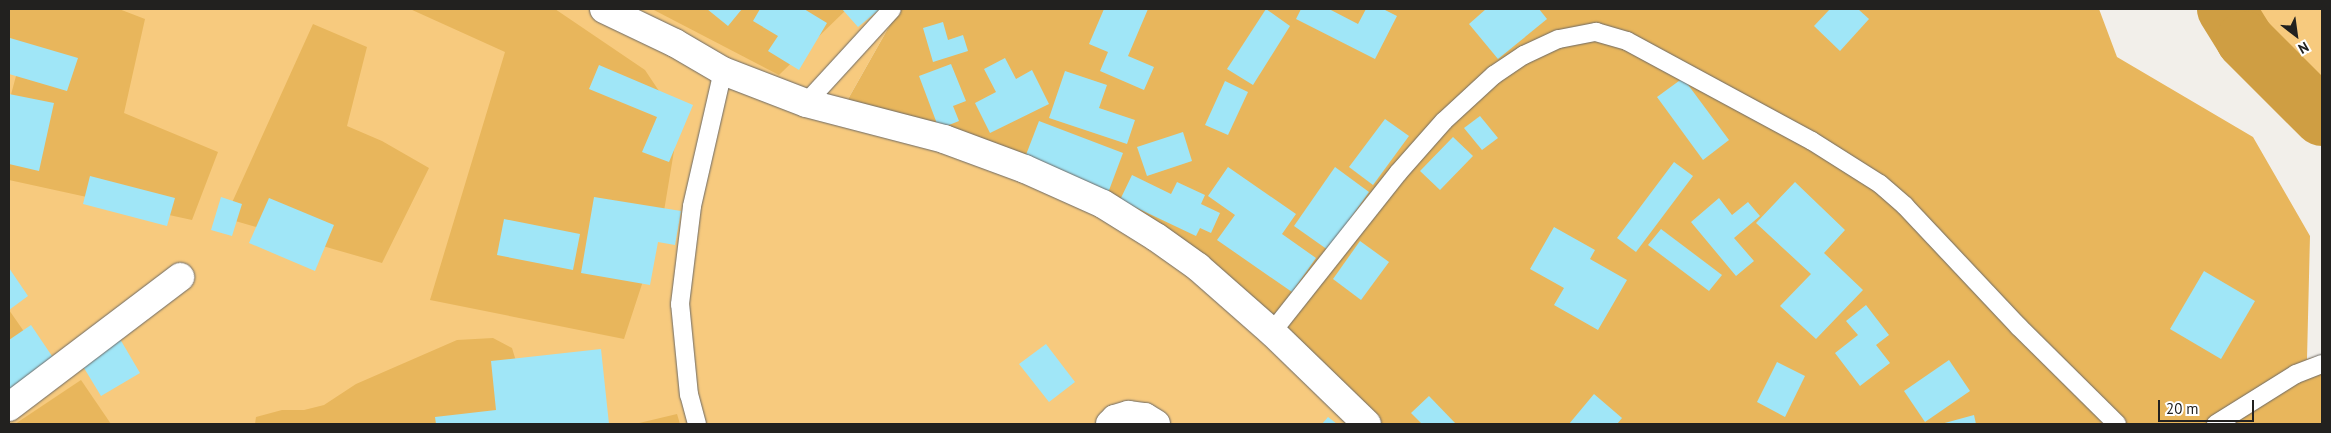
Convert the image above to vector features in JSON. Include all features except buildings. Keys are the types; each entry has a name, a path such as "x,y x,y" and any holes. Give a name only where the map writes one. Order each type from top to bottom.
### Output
{"street":[{"path":"604,9 675,44 723,72 806,102 944,139 1025,169 1103,204 1156,237 1198,267 1272,332 1367,424"},
{"path":"9,407 180,277"},
{"path":"1110,424 1115,419 1128,415 1145,417 1156,424"}],"lane":[{"path":"806,102 892,9"},
{"path":"1272,332 1392,180 1444,121 1494,75 1524,55 1559,39 1596,32 1627,41 1812,141 1880,184 1905,206 2018,326 2117,424"},
{"path":"697,424 689,395 680,304 692,206 723,72"},
{"path":"2216,424 2296,374 2322,364"}],"shaded area":[{"path":"9,9 899,9 843,108 1105,199 1355,424 9,424"},
{"path":"9,9 119,9 145,19 124,113 218,152 192,220 9,180 9,102 23,50 9,47"},
{"path":"410,9 555,9 645,70 679,121 662,223 624,339 430,300 505,52"},
{"path":"652,9 847,9 779,75"},
{"path":"899,9 2099,9 2117,57 2253,137 2310,236 2307,359 2322,355 2322,424 1372,424 1105,199 843,108"},
{"path":"2226,9 2322,9 2322,117 2245,40"},
{"path":"313,24 367,47 347,126 382,141 429,168 382,263 225,218"},
{"path":"9,310 39,353 9,370"},
{"path":"493,338 512,348 526,394 504,424 255,424 256,417 282,410 304,410 324,405 356,384 457,340"},
{"path":"81,380 111,424 15,424"},
{"path":"677,414 680,424 635,424"}],"waterway":[{"path":"2226,9 2245,40 2322,117"}]}
